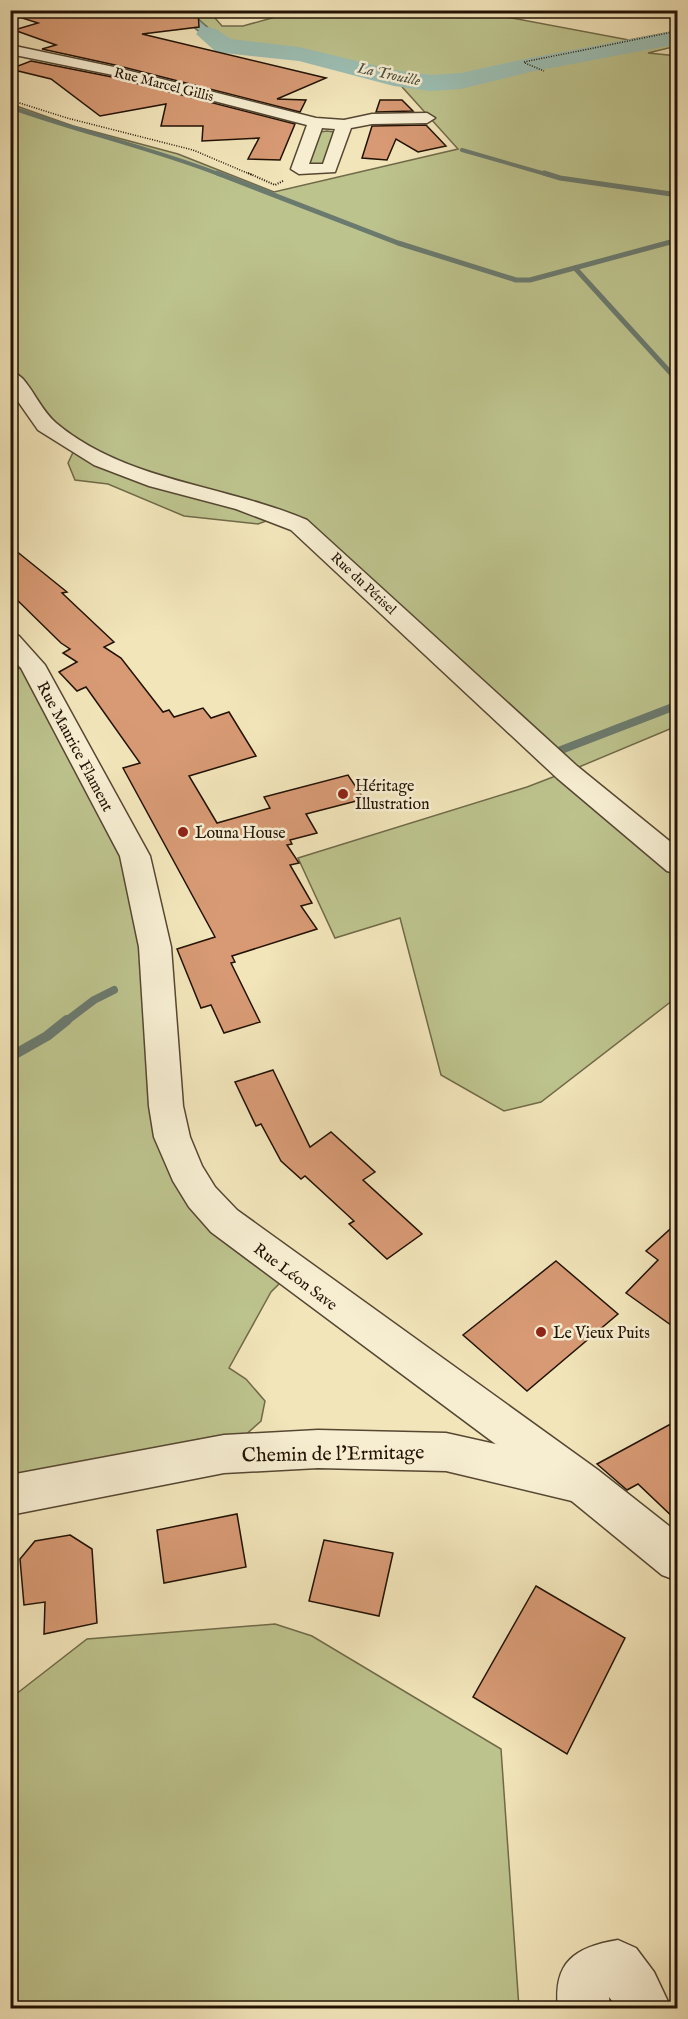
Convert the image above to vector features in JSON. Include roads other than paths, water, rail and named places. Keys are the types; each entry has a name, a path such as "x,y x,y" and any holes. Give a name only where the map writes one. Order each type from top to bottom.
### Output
{"street":[{"path":"10,16 34,10"},
{"name":"Rue Marcel Gillis","path":"10,49 114,71 316,123 344,125 372,119 427,118"},
{"path":"316,123 299,169 329,170 344,125"},
{"name":"Rue du Périsel","path":"10,378 21,387 45,424 98,459 171,484 258,508 300,525 572,777 678,864"},
{"name":"Rue Maurice Flament","path":"10,641 32,665 135,856"},
{"name":"Rue Léon Save","path":"135,856 155,947 166,1106 176,1146 186,1171 202,1197 224,1221 306,1284 583,1484 678,1560"},
{"name":"Chemin de l'Ermitage","path":"10,1495 224,1454 328,1449 446,1452 583,1484"},
{"path":"584,2008 582,1985 598,1969 618,1966 636,1990 645,2008"}],"water":[{"path":"189,11 221,39 235,45 287,50 278,54 226,49 213,44 179,14"}],"waterway":[{"name":"La Trouille","path":"208,34 224,46 299,54 394,78 431,83 461,81 530,65 678,37"},
{"path":"10,107 169,156 221,175"},
{"path":"462,150 549,175"},
{"path":"217,173 398,243 516,280 530,280 678,240"},
{"path":"544,173 560,178 678,195"},
{"path":"575,268 678,381"},
{"path":"561,750 678,705"},
{"path":"65,1022 94,1000 114,990"},
{"path":"10,1057 47,1036 67,1020"}],"place":[{"name":"Héritage Illustration","path":"343,794"},
{"name":"Louna House","path":"183,832"},
{"name":"Le Vieux Puits","path":"541,1332"}]}
